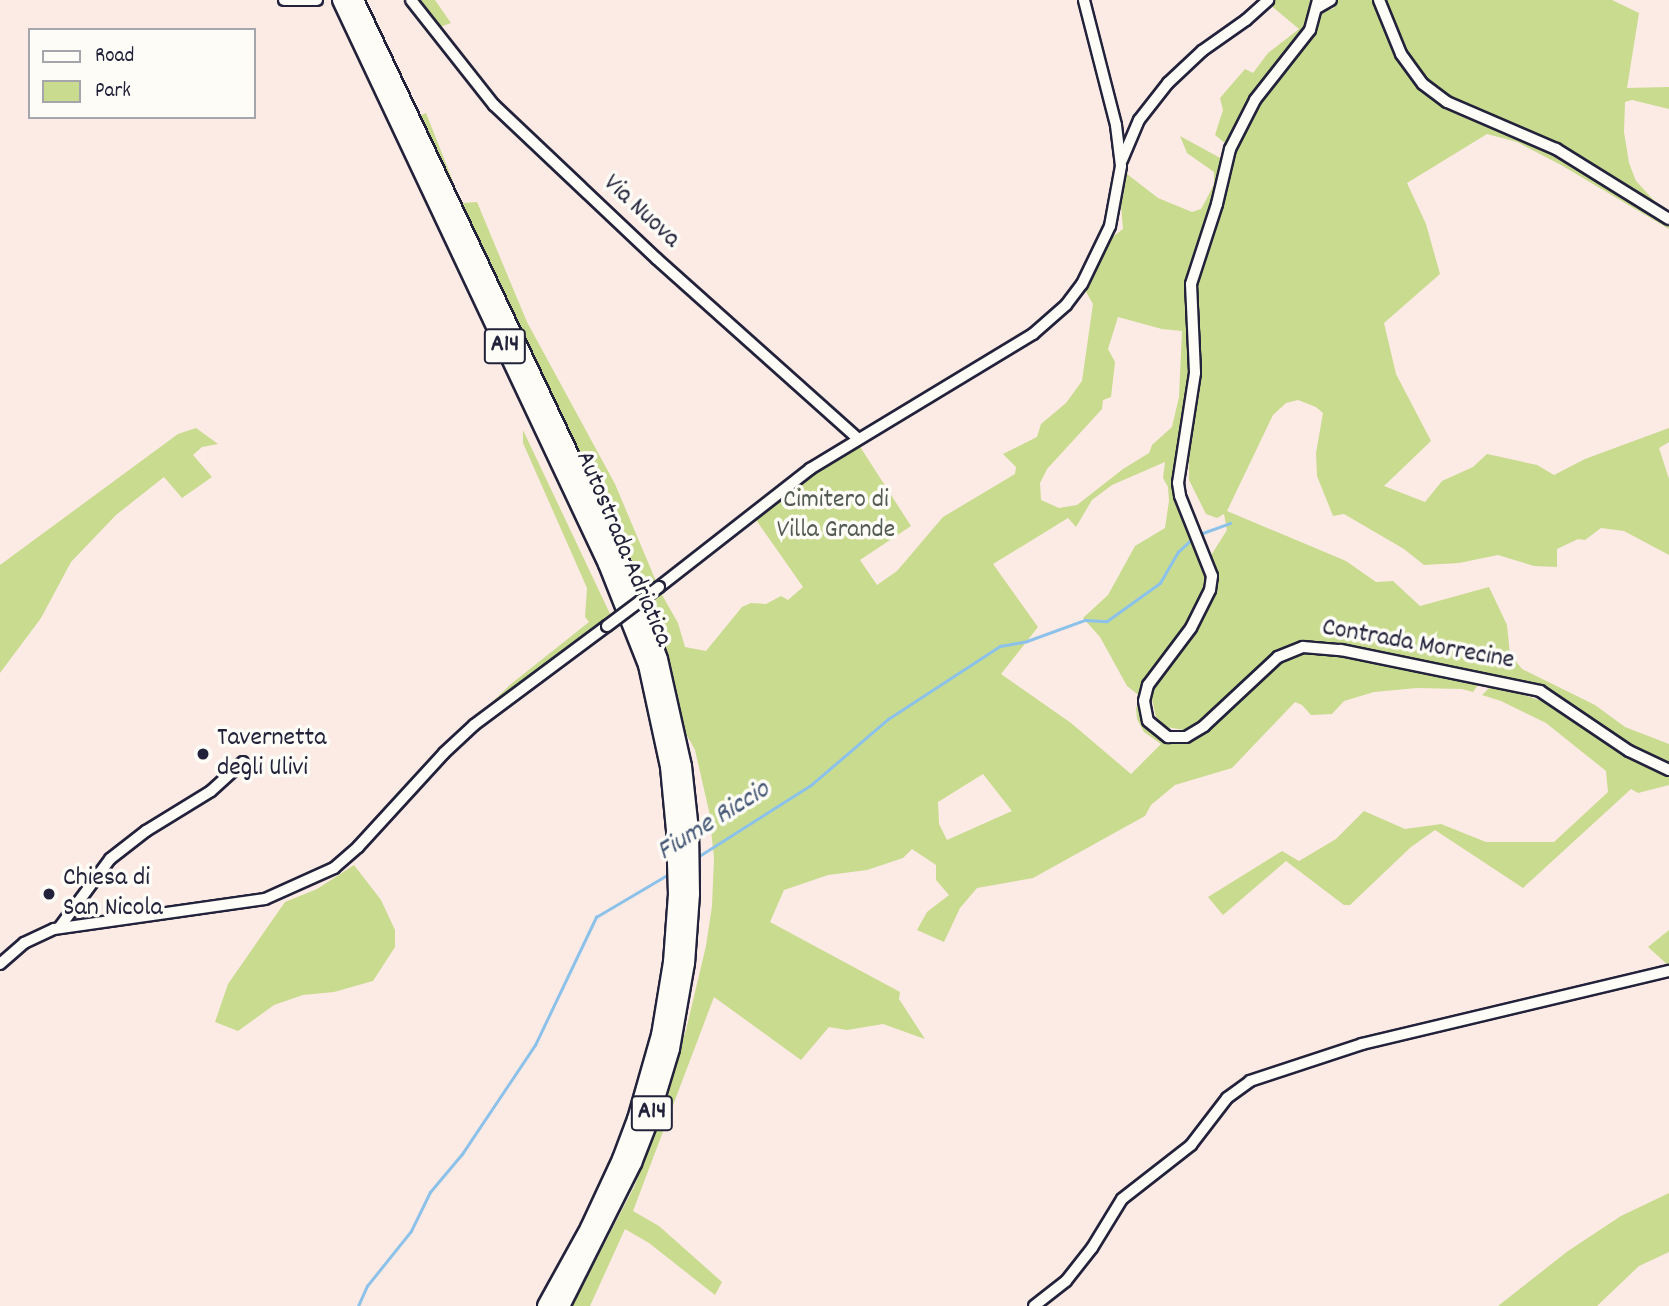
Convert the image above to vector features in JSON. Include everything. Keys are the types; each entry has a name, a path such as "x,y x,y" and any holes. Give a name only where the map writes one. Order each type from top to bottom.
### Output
{"highway":[{"name":"Autostrada Adriatica","path":"341,0 607,564 661,698"},
{"name":"Autostrada Adriatica","path":"355,0 618,555 651,637 661,698 676,869 668,1026 613,1193 561,1306"},
{"name":"Autostrada Adriatica","path":"546,1306 600,1220"}],"street":[{"path":"284,0 314,1"},
{"name":"Via Nuova","path":"411,0 494,105 657,258 858,439"},
{"path":"1084,0 1116,125 1121,166"},
{"path":"0,964 24,943 60,928 265,899 334,868 358,847 443,753 474,725 659,587 810,469 925,397 998,358 1033,334 1066,305 1082,284 1110,226 1121,166 1139,120 1168,83 1202,51 1268,0"},
{"path":"1317,4 1331,0"},
{"path":"1379,0 1401,54 1431,90 1447,102 1556,149 1669,219"},
{"name":"Contrada Morrecine","path":"1317,4 1299,47 1245,117 1230,149 1217,204 1191,284 1195,373 1178,466 1180,496 1212,576 1210,590 1191,628 1148,685 1143,701 1148,721 1161,734 1186,737 1204,726 1271,661 1290,650 1303,647 1340,650 1540,691 1629,751 1669,770"},
{"path":"60,928 110,859 146,831 211,791 243,762"},
{"path":"1034,1306 1066,1281 1092,1248 1122,1199 1191,1145 1227,1098 1250,1081 1362,1044 1669,971"}],"green space":[{"path":"418,0 435,0 451,23 437,28"},
{"path":"1273,0 1310,0 1309,12 1333,9 1338,0 1612,0 1639,13 1627,88 1669,87 1669,109 1632,100 1625,102 1624,132 1629,163 1636,181 1660,207 1669,211 1669,229 1517,142 1487,134 1407,183 1426,224 1440,274 1384,323 1396,374 1431,441 1384,486 1425,502 1442,481 1473,467 1487,454 1537,465 1554,475 1585,459 1669,428 1669,442 1659,448 1669,479 1669,555 1624,531 1601,528 1585,540 1578,539 1557,549 1557,567 1534,566 1498,555 1459,563 1424,565 1404,549 1344,514 1333,516 1317,476 1316,453 1323,413 1298,400 1286,403 1273,415 1227,511 1346,561 1376,582 1393,581 1420,606 1489,587 1507,625 1510,654 1522,669 1595,705 1625,727 1669,744 1669,766 1641,753 1537,685 1310,642 1284,647 1210,714 1184,730 1166,727 1156,717 1151,695 1153,685 1210,597 1210,557 1227,530 1224,514 1217,518 1206,514 1189,480 1199,366 1195,295 1236,152 1215,135 1223,110 1220,98 1245,69 1253,73 1268,53 1299,29 1269,4"},
{"name":"Cimitero di Villa Grande","path":"426,113 463,203 477,202 527,322 615,484 661,593 678,623 685,647 706,651 742,607 751,603 766,604 781,596 788,600 803,587 754,517 814,469 857,442 911,526 860,560 877,585 897,571 943,517 1015,474 1016,467 1003,454 1037,437 1041,424 1066,403 1082,381 1093,304 1085,290 1110,239 1123,229 1121,205 1127,174 1158,198 1192,212 1201,209 1214,184 1214,172 1187,153 1180,136 1222,159 1210,210 1188,277 1191,372 1188,402 1172,476 1178,505 1208,576 1206,588 1184,632 1146,685 1147,725 1188,741 1213,724 1233,702 1285,658 1319,648 1480,682 1473,692 1462,689 1417,688 1374,692 1344,701 1332,714 1311,715 1295,702 1232,768 1175,785 1151,805 1145,816 1033,878 977,888 960,908 944,942 917,930 927,912 949,895 936,880 936,865 912,849 903,858 867,870 828,875 784,890 770,922 900,992 899,999 925,1039 883,1024 847,1030 829,1027 801,1060 714,997 633,1211 659,1226 722,1282 715,1295 649,1243 625,1229 590,1306 572,1306 635,1185 686,1030 706,946 712,906 714,858 709,811 695,750 684,730 665,647 633,563 419,116","holes":["1118,317 1162,329 1182,331 1179,397 1172,427 1152,445 1149,453 1123,469 1077,505 1059,508 1041,500 1040,483 1047,469 1102,409 1103,400 1111,397 1115,362 1108,349","1165,462 1163,478 1168,487 1169,501 1165,528 1135,546 1108,595 1083,618 1100,637 1127,686 1141,697 1136,708 1137,719 1144,732 1161,744 1131,774 1071,723 1001,674 1038,627 993,564 1068,518 1076,527 1092,500 1112,485","983,774 1012,811 947,840 939,824 938,802"]},
{"path":"196,428 218,444 202,447 193,455 212,477 182,498 164,477 116,515 71,562 41,618 0,673 0,565 178,434"},
{"path":"523,430 611,616 490,708 492,702 511,684 589,622 585,617 587,588 523,443"},
{"path":"1492,685 1552,704 1626,755 1669,775 1669,785 1638,793 1631,789 1523,888 1435,830 1411,847 1350,905 1344,905 1286,861 1223,915 1208,897 1282,851 1299,861 1336,839 1364,811 1405,829 1441,824 1486,842 1554,842 1608,792 1606,771 1546,723 1501,701 1482,695"},
{"path":"354,865 381,900 395,930 395,947 373,981 334,992 303,995 274,1005 238,1031 215,1022 228,984 285,902 317,889"},
{"path":"1669,930 1669,966 1648,947"},
{"path":"1669,1193 1669,1252 1639,1266 1597,1306 1498,1306 1568,1251 1621,1216"}],"waterway":[{"name":"Fiume Riccio","path":"1200,534 1230,523"},
{"name":"Fiume Riccio","path":"696,858 811,785 888,719 1000,646 1027,641 1085,620 1107,621 1160,583 1178,552 1194,537"},
{"name":"Fiume Riccio","path":"358,1306 367,1286 411,1231 430,1192 462,1154 535,1045 596,917 669,874"}],"place":[{"name":"Tavernetta degli Ulivi","path":"203,754"},
{"name":"Chiesa di San Nicola","path":"49,894"}]}
